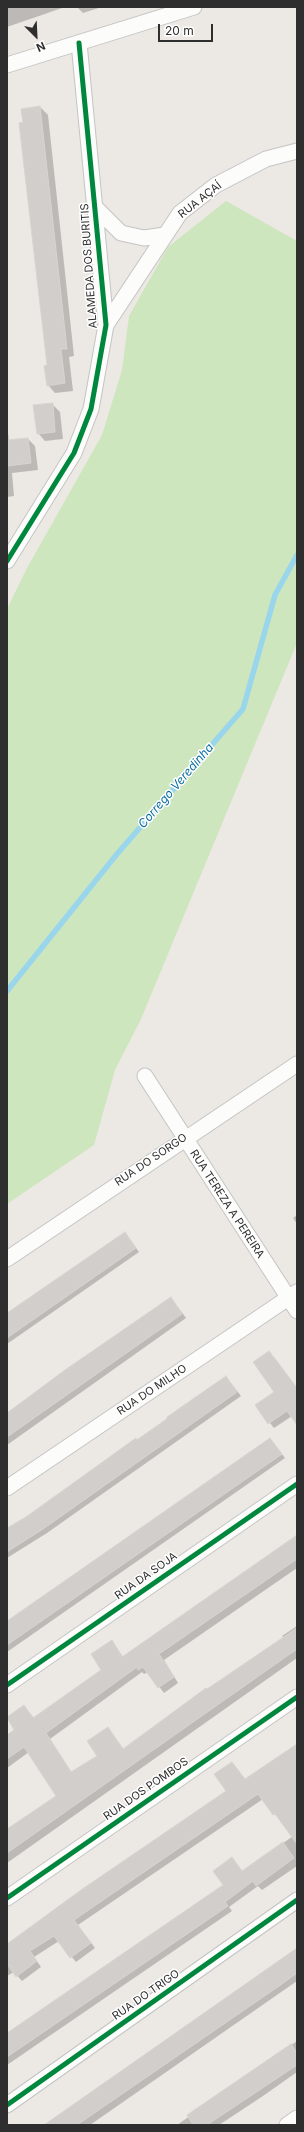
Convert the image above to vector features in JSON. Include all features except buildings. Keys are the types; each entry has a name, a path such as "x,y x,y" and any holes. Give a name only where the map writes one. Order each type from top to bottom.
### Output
{"street":[{"path":"7,65 194,7"},
{"name":"ALAMEDA DOS BURITIS","path":"8,558 74,453 92,409 106,325 79,43"},
{"name":"RUA AÇAÍ","path":"106,325 180,213 216,185 266,159 297,151"},
{"path":"94,206 121,233 144,238 165,235"},
{"name":"RUA DO SORGO","path":"7,1258 184,1138 297,1064"},
{"name":"RUA TEREZA A PEREIRA","path":"145,1076 184,1138 293,1295 297,1311"},
{"name":"RUA DO MILHO","path":"7,1488 293,1295"},
{"name":"RUA DA SOJA","path":"7,1685 297,1484"},
{"name":"RUA DOS POMBOS","path":"7,1898 297,1698"},
{"name":"RUA DO TRIGO","path":"7,2105 297,1900"},
{"path":"287,2125 297,2118"}],"green space":[{"path":"226,201 297,241 297,643 141,1019 115,1070 94,1145 7,1204 7,609 27,568 102,435 122,370 129,316 168,247"}],"waterway":[{"name":"Corrego Veredinha","path":"7,991 117,854 243,709 275,595 297,555"}],"cycle path":[{"path":"7,561 74,453 91,409 106,325 79,43"},
{"path":"7,1685 297,1484"},
{"path":"7,1898 297,1697"},
{"path":"7,2105 297,1900"}]}
